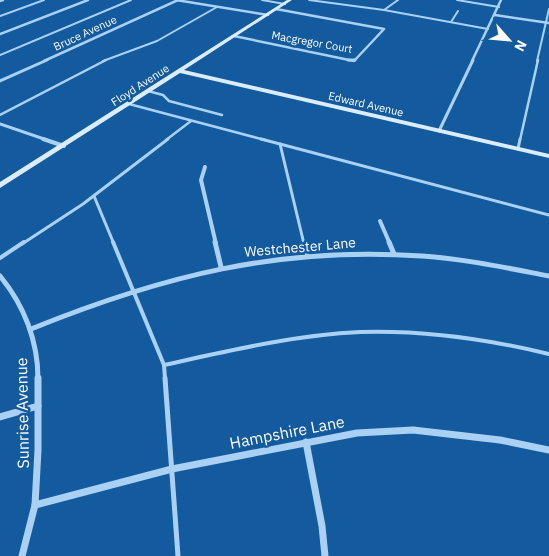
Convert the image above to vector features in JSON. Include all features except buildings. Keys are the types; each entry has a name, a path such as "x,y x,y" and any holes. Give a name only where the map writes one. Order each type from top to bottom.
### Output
{"street":[{"path":"0,34 88,0"},
{"path":"177,0 268,15"},
{"name":"Bruce Avenue","path":"0,81 177,0"},
{"path":"439,131 501,0"},
{"name":"Floyd Avenue","path":"2,183 64,146 288,2"},
{"name":"Macgregor Court","path":"234,36 354,61 384,29 276,9"},
{"path":"495,16 547,23"},
{"name":"Edward Avenue","path":"179,72 549,156"},
{"path":"0,124 64,146"},
{"path":"205,167 201,180 221,267"},
{"path":"380,221 394,254"},
{"name":"Westchester Lane","path":"31,329 74,310 172,278 248,262 307,255 394,254 464,260 549,276"},
{"name":"Sunrise Avenue","path":"0,276 8,286 31,329 38,366 35,505 22,556"},
{"path":"0,417 38,406"},
{"name":"Hampshire Lane","path":"35,505 172,469 358,433 413,430 500,440 549,450"},
{"path":"306,442 322,526 325,556"}],"lane":[{"path":"0,16 44,0"},
{"path":"0,55 131,0"},
{"path":"262,0 288,2"},
{"path":"308,0 384,10 488,29"},
{"path":"384,10 398,0"},
{"path":"457,0 499,7"},
{"path":"0,116 106,60 157,40 217,7"},
{"path":"518,149 549,9"},
{"path":"451,22 458,11"},
{"path":"148,91 163,95 169,101 222,115"},
{"path":"129,104 549,215"},
{"path":"0,258 94,196 191,121"},
{"path":"280,144 307,255"},
{"path":"94,196 164,365 178,556"},
{"path":"164,365 274,341 389,332 470,338 549,354"}]}
